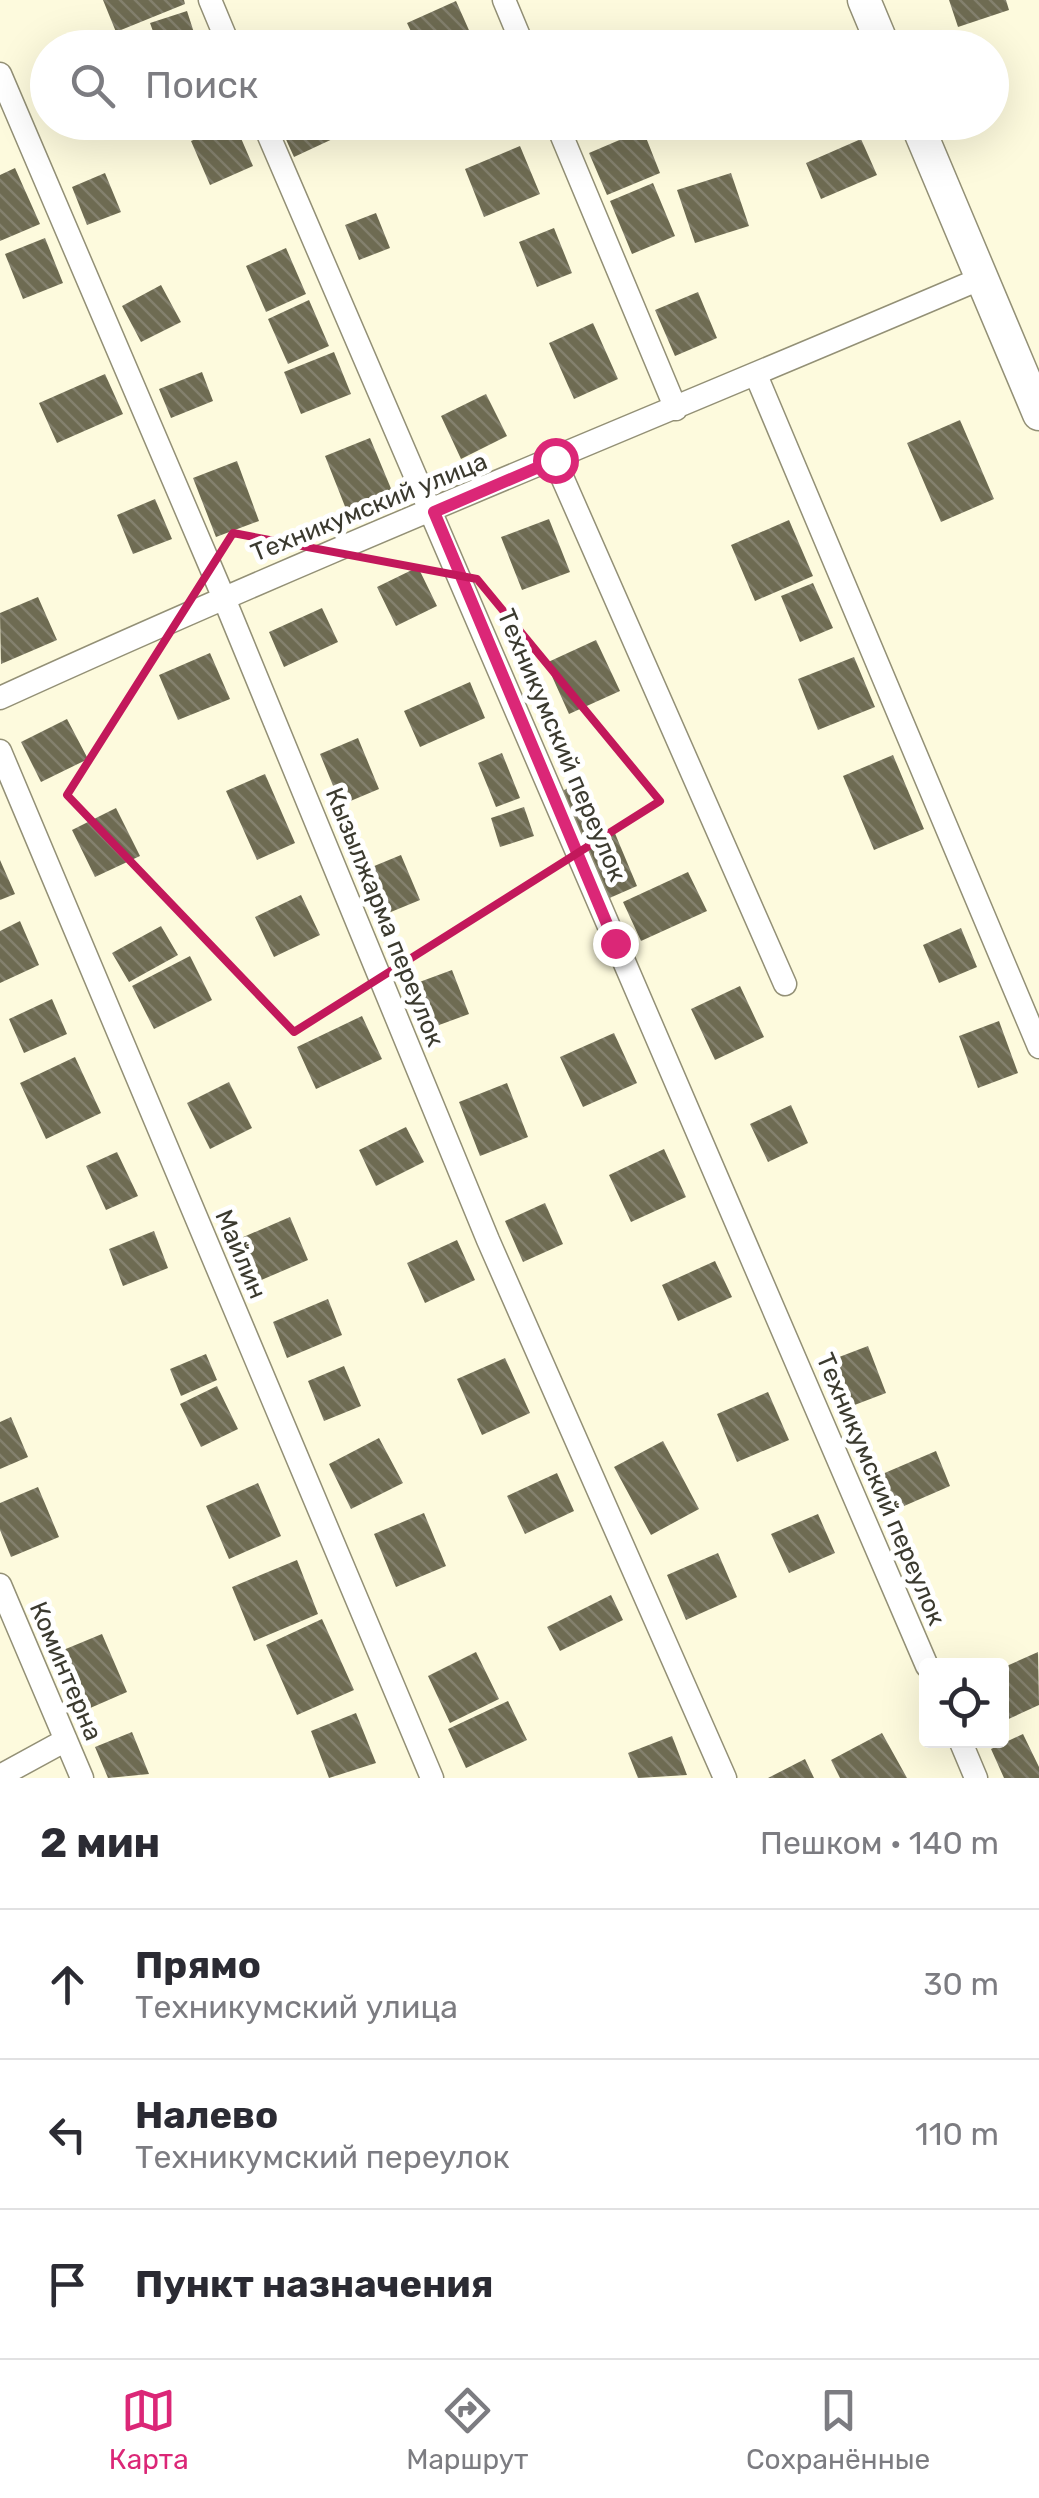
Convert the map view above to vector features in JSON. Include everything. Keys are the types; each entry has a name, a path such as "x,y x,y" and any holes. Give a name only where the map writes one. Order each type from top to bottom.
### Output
{"street":[{"path":"210,0 222,30"},
{"path":"504,0 516,30"},
{"path":"864,0 876,30"},
{"name":"Кызылжарма переулок","path":"0,74 223,596 488,1240 725,1778"},
{"name":"Техникумский переулок","path":"271,140 925,1658"},
{"path":"564,140 676,409"},
{"path":"924,140 1039,414"},
{"name":"Техникумский улица","path":"0,698 223,596 434,512 982,278"},
{"path":"756,374 1039,1047"},
{"path":"555,460 786,984"},
{"name":"Майлин","path":"0,752 432,1778"},
{"name":"Коминтерна","path":"0,1585 82,1778"},
{"path":"0,1776 66,1740"},
{"path":"963,1748 976,1778"}],"highlighted area":[{"path":"233,533 477,579 660,801 294,1032 67,795"}],"building":[{"path":"103,0 184,0 185,4 115,30"},
{"path":"949,0 1006,0 1009,10 958,27"},
{"path":"456,1 469,30 410,30 407,23"},
{"path":"187,11 193,30 153,30 150,23"},
{"path":"242,140 253,166 210,185 191,141"},
{"path":"286,140 330,140 294,157"},
{"path":"620,140 647,140 660,173 607,195 589,153"},
{"path":"861,140 877,175 821,199 806,163"},
{"path":"520,146 540,194 484,217 465,169"},
{"path":"15,168 40,224 0,241 0,175"},
{"path":"105,173 121,212 87,225 72,187"},
{"path":"731,173 749,226 695,243 677,190"},
{"path":"653,183 675,236 632,254 610,201"},
{"path":"376,213 390,248 359,260 345,225"},
{"path":"554,228 572,273 537,287 519,242"},
{"path":"45,238 63,283 23,299 5,254"},
{"path":"286,248 306,294 266,312 246,266"},
{"path":"161,285 181,322 141,342 122,306"},
{"path":"698,292 717,338 675,356 655,310"},
{"path":"309,300 329,346 288,364 268,319"},
{"path":"593,323 618,379 574,399 549,343"},
{"path":"334,352 351,394 301,414 284,372"},
{"path":"202,372 213,401 171,418 159,389"},
{"path":"105,374 123,414 57,443 39,403"},
{"path":"486,394 507,436 461,459 441,416"},
{"path":"960,420 994,499 941,522 907,443"},
{"path":"370,438 392,491 346,509 325,456"},
{"path":"237,461 259,521 216,537 193,478"},
{"path":"155,499 172,539 133,554 117,515"},
{"path":"549,519 570,572 522,590 501,537"},
{"path":"789,520 813,576 755,601 731,545"},
{"path":"418,567 437,606 396,626 377,587"},
{"path":"813,583 833,628 800,642 781,596"},
{"path":"38,597 57,640 1,664 0,613"},
{"path":"322,608 338,642 284,667 269,632"},
{"path":"596,640 620,691 569,714 546,663"},
{"path":"210,653 230,699 178,720 159,675"},
{"path":"854,657 875,707 818,730 798,679"},
{"path":"470,682 485,718 420,747 404,711"},
{"path":"67,719 88,759 41,782 21,742"},
{"path":"358,738 379,789 341,805 320,754"},
{"path":"502,753 520,798 496,807 478,763"},
{"path":"893,755 924,829 874,850 843,776"},
{"path":"265,774 295,843 257,860 226,791"},
{"path":"583,781 603,823 580,834 560,792"},
{"path":"524,807 534,836 500,847 491,818"},
{"path":"116,808 140,856 95,877 72,830"},
{"path":"614,831 637,886 605,900 581,845"},
{"path":"401,855 420,900 386,914 367,869"},
{"path":"0,860 15,894 0,900"},
{"path":"688,872 707,911 641,941 623,902"},
{"path":"301,895 320,935 274,957 255,917"},
{"path":"20,921 39,965 0,983 0,931"},
{"path":"161,926 178,955 129,982 112,953"},
{"path":"961,928 977,967 939,983 923,945"},
{"path":"190,956 212,1000 154,1029 132,986"},
{"path":"452,970 469,1014 431,1028 414,984"},
{"path":"740,986 764,1037 715,1060 691,1009"},
{"path":"52,999 67,1034 24,1053 9,1019"},
{"path":"362,1016 382,1059 316,1089 297,1047"},
{"path":"999,1021 1018,1073 978,1088 959,1036"},
{"path":"614,1033 637,1083 583,1107 560,1057"},
{"path":"75,1057 101,1113 46,1139 20,1083"},
{"path":"229,1082 252,1128 210,1149 187,1103"},
{"path":"507,1083 528,1137 480,1156 459,1102"},
{"path":"791,1105 808,1143 768,1162 750,1124"},
{"path":"406,1127 424,1162 376,1186 359,1150"},
{"path":"664,1149 686,1197 631,1222 609,1175"},
{"path":"117,1152 138,1196 106,1210 86,1166"},
{"path":"545,1203 563,1244 523,1262 505,1221"},
{"path":"290,1217 308,1260 259,1281 241,1238"},
{"path":"154,1231 168,1268 123,1286 109,1249"},
{"path":"457,1240 475,1280 425,1303 407,1263"},
{"path":"715,1261 732,1297 678,1321 662,1285"},
{"path":"328,1299 342,1335 287,1358 273,1322"},
{"path":"868,1346 886,1393 844,1409 826,1362"},
{"path":"206,1354 217,1380 181,1396 170,1369"},
{"path":"505,1358 530,1413 482,1435 457,1379"},
{"path":"344,1366 361,1406 324,1421 308,1381"},
{"path":"217,1386 238,1429 201,1447 180,1404"},
{"path":"768,1392 789,1440 737,1462 717,1414"},
{"path":"11,1417 28,1457 0,1469 0,1422"},
{"path":"379,1438 403,1483 351,1509 329,1464"},
{"path":"663,1441 699,1509 651,1535 614,1467"},
{"path":"936,1451 950,1486 888,1513 873,1478"},
{"path":"557,1473 574,1511 525,1534 507,1496"},
{"path":"258,1483 281,1536 229,1559 206,1506"},
{"path":"38,1487 59,1537 11,1557 0,1530 0,1503"},
{"path":"424,1513 446,1566 396,1587 374,1534"},
{"path":"818,1514 835,1553 789,1573 771,1534"},
{"path":"718,1553 737,1597 686,1620 667,1575"},
{"path":"297,1560 318,1614 254,1641 232,1587"},
{"path":"611,1595 623,1620 560,1651 547,1627"},
{"path":"322,1619 354,1690 297,1715 266,1645"},
{"path":"102,1634 127,1692 81,1712 56,1653"},
{"path":"476,1652 499,1699 450,1723 428,1676"},
{"path":"1038,1652 1039,1705 1009,1719 1009,1665"},
{"path":"508,1701 527,1740 466,1768 448,1729"},
{"path":"356,1713 376,1763 329,1778 311,1731"},
{"path":"132,1732 149,1774 108,1778 95,1747"},
{"path":"882,1733 907,1778 840,1778 831,1760"},
{"path":"1023,1734 1039,1767 1039,1778 1004,1778 991,1749 1009,1748 1009,1741"},
{"path":"672,1736 687,1775 638,1778 628,1753"},
{"path":"805,1759 814,1778 768,1778"}],"route":[{"path":"555,460 434,512 615,943"}]}
